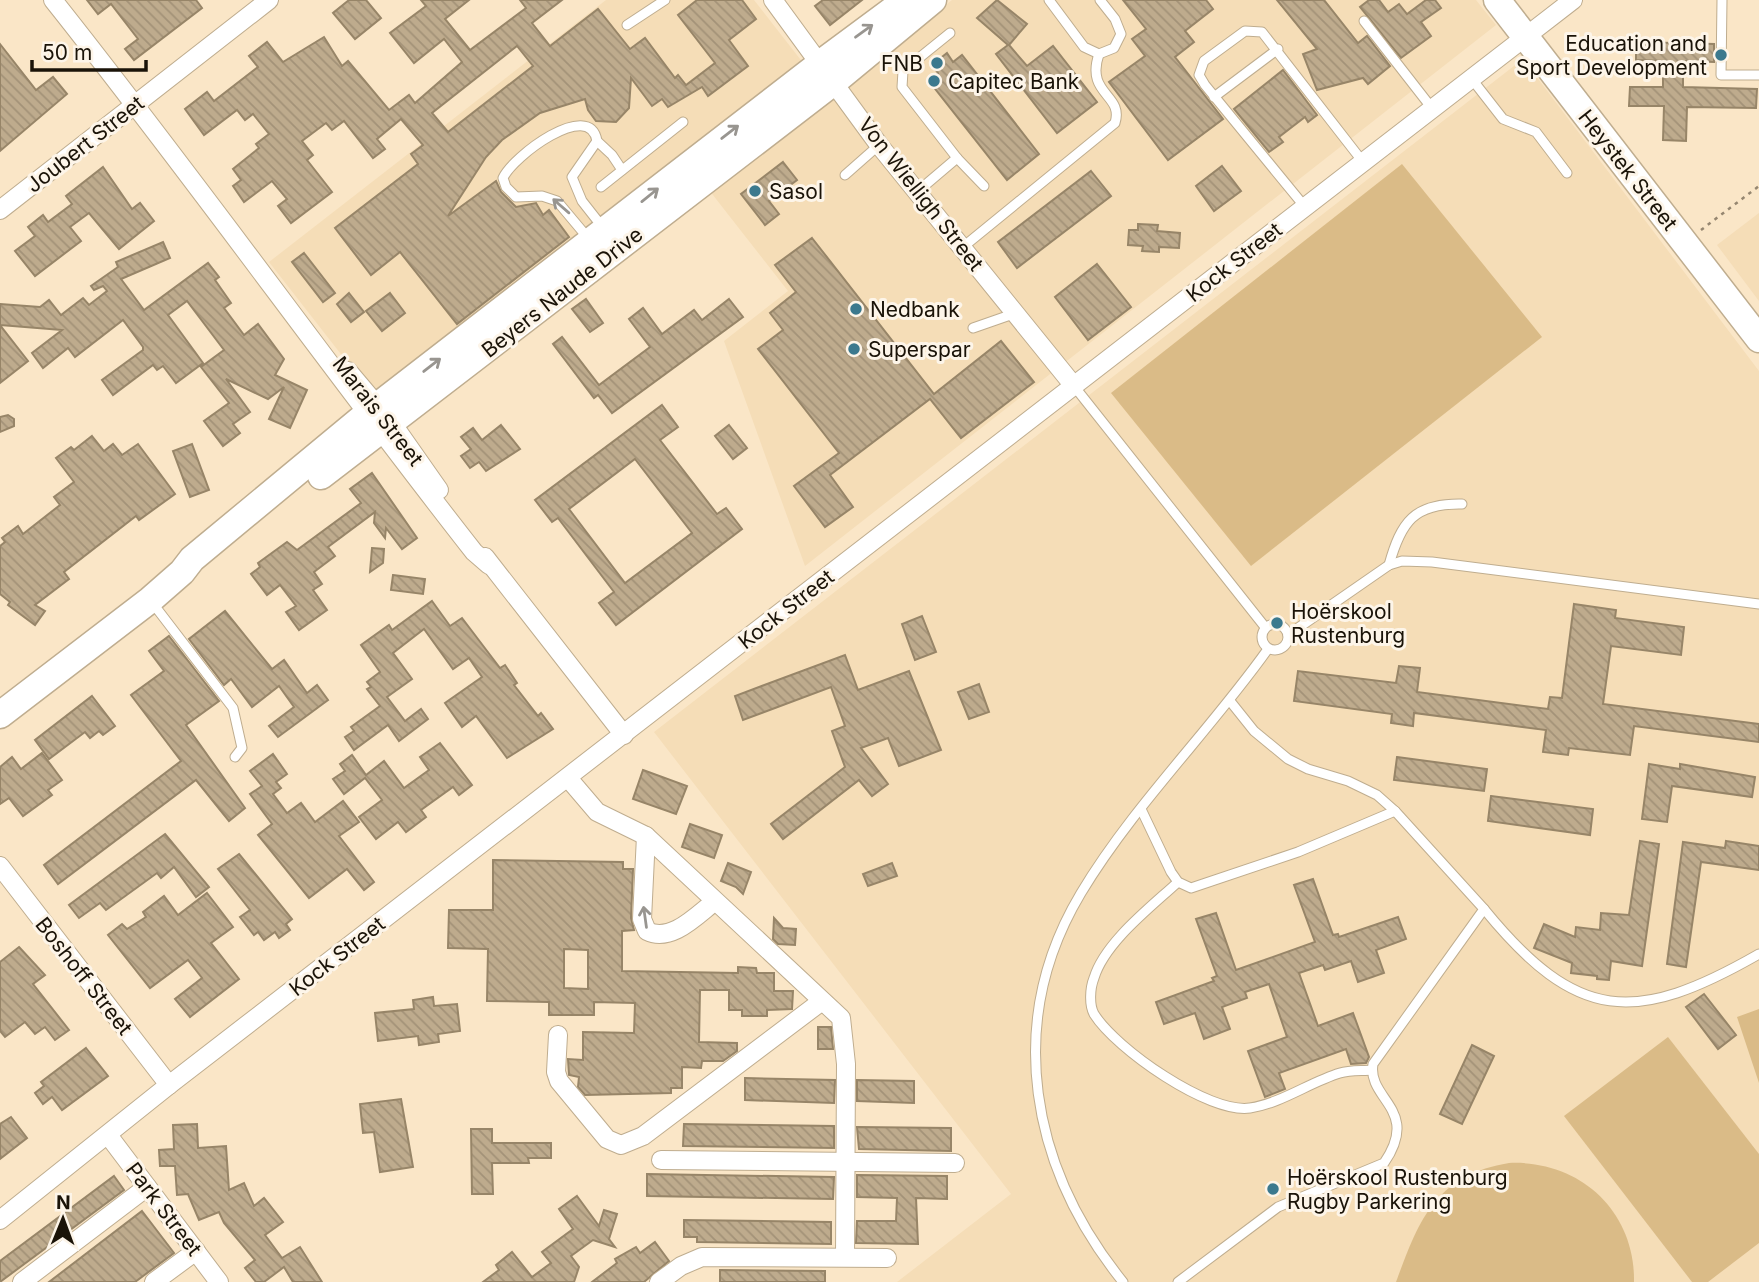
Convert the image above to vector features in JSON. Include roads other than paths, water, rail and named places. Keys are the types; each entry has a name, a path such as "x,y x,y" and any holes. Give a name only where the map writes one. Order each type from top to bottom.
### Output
{"street":[{"name":"Marais Street","path":"53,0 136,104 256,265 379,419 489,565 624,735"},
{"name":"Joubert Street","path":"0,210 269,0"},
{"name":"Von Wielligh Street","path":"773,0 879,145 1074,386"},
{"name":"Beyers Naude Drive","path":"828,72 906,0"},
{"name":"Beyers Naude Drive","path":"0,715 150,600 183,572 192,559 379,419 828,72 933,0"},
{"name":"Heystek Street","path":"1497,0 1759,339"},
{"name":"Kock Street","path":"0,1220 169,1085 1431,107 1573,0"},
{"path":"568,778 597,812 646,836 714,902 836,1011 844,1027 845,1257"},
{"path":"646,836 642,919 647,931 656,935 678,930 714,902"},
{"name":"Boshoff Street","path":"0,866 169,1085"},
{"path":"558,1035 556,1072 559,1081 607,1139 621,1144 643,1136 822,1001"},
{"name":"Park Street","path":"108,1135 219,1282"},
{"path":"661,1160 955,1163"},
{"path":"22,1282 147,1187"},
{"path":"154,1282 196,1251"},
{"path":"659,1282 681,1266 702,1257 887,1258"}],"lane":[{"path":"627,25 665,0"},
{"path":"1049,0 1084,47 1099,54 1114,48 1121,34 1115,19 1100,0"},
{"path":"1722,0 1721,75 1759,75"},
{"path":"1364,21 1431,107"},
{"path":"1305,207 1199,75 1200,67 1235,37 1253,29 1262,32 1363,162"},
{"path":"950,33 909,65 900,80 907,97 984,186"},
{"path":"1214,97 1278,50"},
{"path":"962,247 1115,123 1115,106 1098,84 1093,70 1099,54"},
{"path":"1471,78 1503,119 1536,132 1567,173"},
{"path":"601,187 683,121"},
{"path":"605,245 557,201 542,196 516,197 506,187 503,178 516,159 572,126 590,128 596,133 597,141 612,155 622,170"},
{"path":"597,141 572,177 605,245"},
{"path":"845,175 879,145"},
{"path":"918,192 957,158"},
{"path":"973,328 1016,313"},
{"path":"1074,386 1265,627"},
{"path":"1389,565 1403,526 1413,516 1445,503 1462,504"},
{"path":"1288,635 1279,624 1265,627 1261,634 1262,643 1268,649 1282,648 1288,635 1389,565 1402,561 1432,562 1759,604"},
{"path":"150,600 233,708 242,748 235,757"},
{"path":"1123,1282 1070,1206 1044,1130 1037,1087 1036,1037 1042,989 1059,941 1080,895 1108,851 1230,701 1268,649"},
{"path":"1230,701 1254,731 1288,759 1367,790 1395,811 1533,962 1577,991 1610,1002 1662,998 1692,990 1759,954"},
{"path":"1141,809 1178,882 1191,888 1298,852 1395,811"},
{"path":"1178,882 1122,934 1094,976 1091,995 1093,1012 1117,1041 1195,1093 1229,1107 1250,1108 1341,1072 1372,1070"},
{"path":"1372,1070 1386,1044 1484,909"},
{"path":"1178,1282 1278,1207 1384,1163 1392,1150 1397,1122 1392,1105 1372,1070"}],"place":[{"name":"Education and Sport Development","path":"1721,55"},
{"name":"FNB","path":"937,63"},
{"name":"Capitec Bank","path":"934,81"},
{"name":"Sasol","path":"755,191"},
{"name":"Nedbank","path":"856,309"},
{"name":"Superspar","path":"854,349"},
{"name":"Hoërskool Rustenburg","path":"1277,623"},
{"name":"Hoërskool Rustenburg Rugby Parkering","path":"1273,1189"}]}
